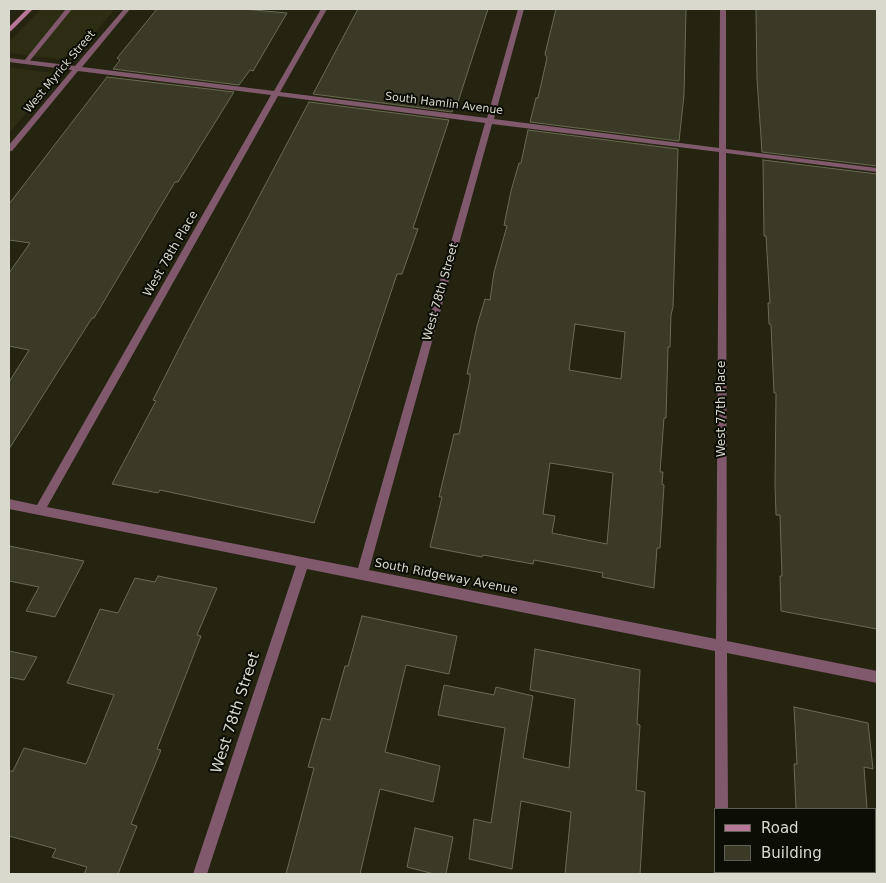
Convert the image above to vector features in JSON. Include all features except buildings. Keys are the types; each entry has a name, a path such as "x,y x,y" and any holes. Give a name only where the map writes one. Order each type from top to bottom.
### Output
{"main road":[{"path":"9,30 30,9"}],"street":[{"path":"26,62 69,9"},
{"name":"West Myrick Street","path":"9,149 127,9"},
{"name":"West 78th Place","path":"39,511 324,9"},
{"name":"West 78th Street","path":"362,575 521,9"},
{"name":"West 77th Place","path":"721,808 723,9"},
{"name":"South Hamlin Avenue","path":"9,60 877,170"},
{"name":"South Ridgeway Avenue","path":"9,504 877,677"},
{"name":"West 78th Street","path":"200,874 304,563"}],"shaded area":[{"path":"41,9 115,9 71,61 9,53 9,42"},
{"path":"9,67 60,74 9,133"}]}
